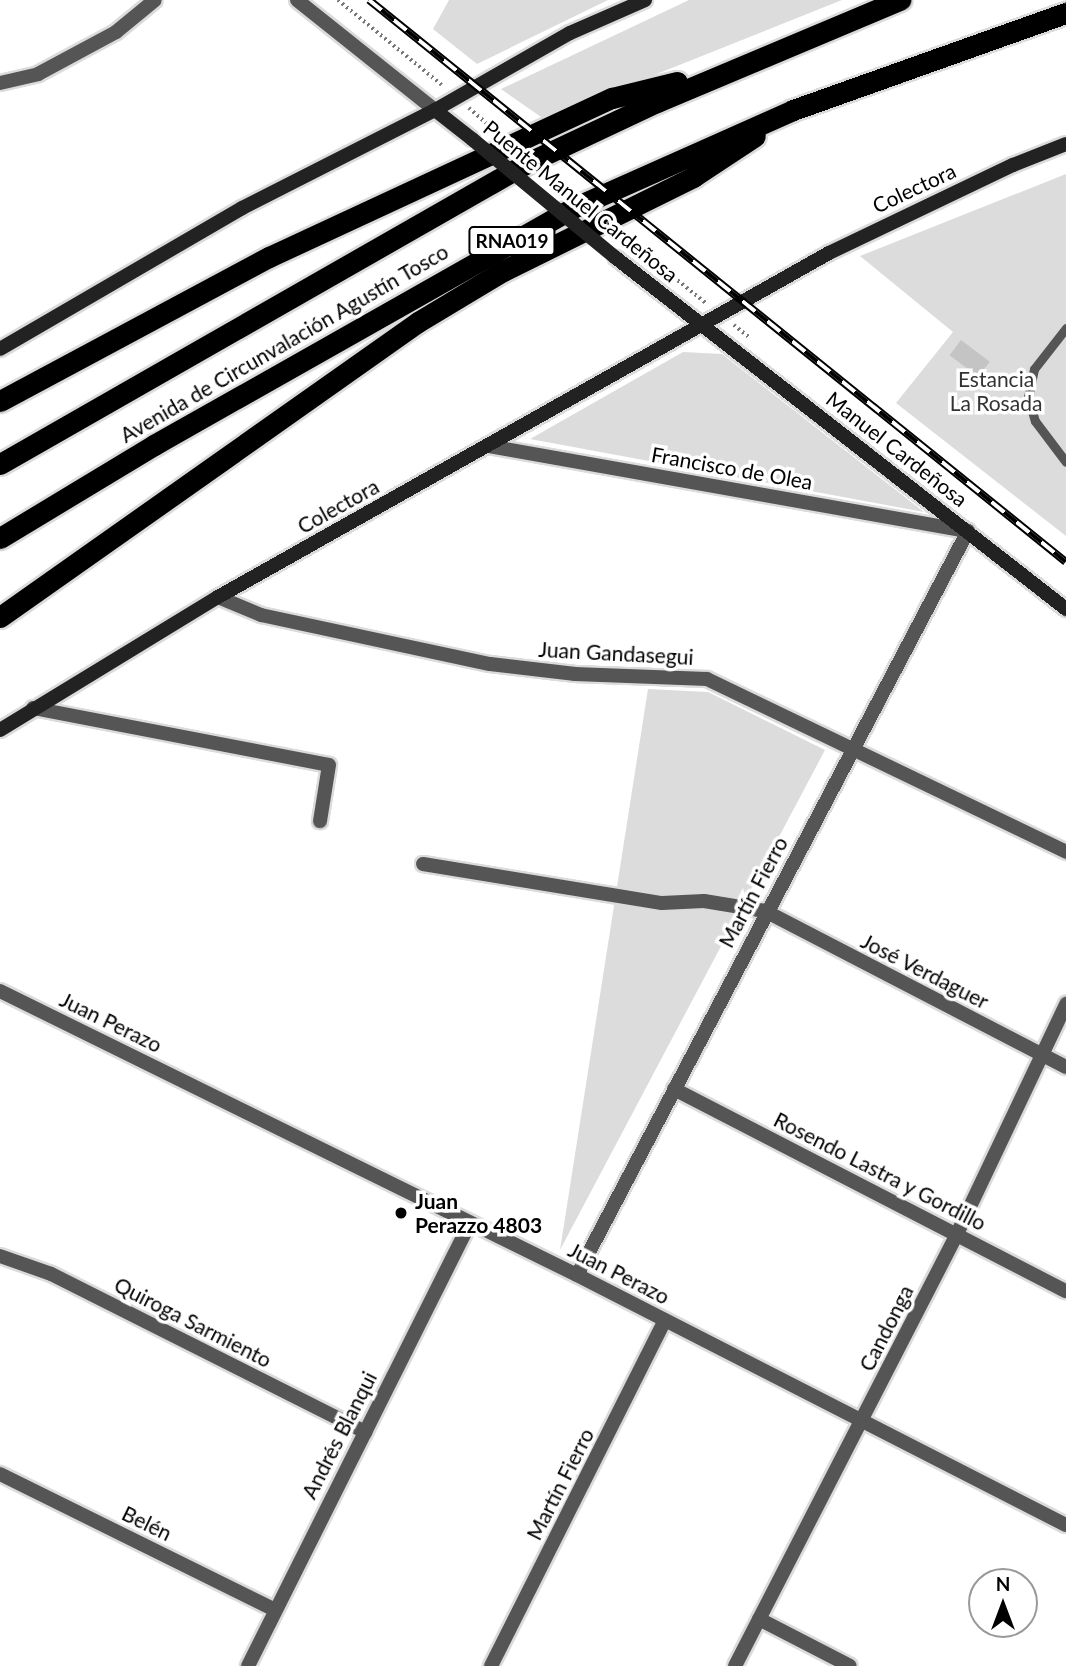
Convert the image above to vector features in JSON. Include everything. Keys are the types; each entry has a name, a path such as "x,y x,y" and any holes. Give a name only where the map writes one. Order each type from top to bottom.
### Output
{"highway":[{"name":"Avenida de Circunvalación Agustín Tosco","path":"0,464 482,187 740,66 900,0"},
{"name":"Avenida de Circunvalación Agustín Tosco","path":"0,538 495,250 573,208 793,110 1066,13"},
{"path":"0,401 269,257 612,99 740,66"},
{"path":"0,617 418,322 503,271 693,177 793,110"}],"main road":[{"path":"0,349 242,208 435,110 570,33 645,0"},
{"name":"Puente Manuel Cardeñosa","path":"435,110 700,324"},
{"name":"Colectora","path":"0,730 218,597 720,313 904,215 1066,145"},
{"name":"Manuel Cardeñosa","path":"700,324 1066,609"}],"street":[{"path":"0,83 38,74 116,32 155,0"},
{"path":"298,0 435,110"},
{"name":"Francisco de Olea","path":"489,446 968,531"},
{"name":"Martín Fierro","path":"577,1275 765,911 968,531"},
{"name":"Juan Gandasegui","path":"218,597 261,615 490,664 562,673 707,679 1066,852"},
{"path":"33,708 329,765 320,821"},
{"name":"José Verdaguer","path":"423,864 662,903 704,901 765,911 1066,1067"},
{"name":"Juan Perazo","path":"0,991 577,1275 1066,1525"},
{"name":"Candonga","path":"735,1666 957,1234 1066,1004"},
{"name":"Rosendo Lastra y Gordillo","path":"674,1089 1066,1291"},
{"name":"Andrés Blanqui","path":"248,1666 469,1224"},
{"name":"Quiroga Sarmiento","path":"0,1256 51,1274 365,1432"},
{"name":"Martín Fierro","path":"491,1666 665,1320"},
{"name":"Belén","path":"0,1474 275,1610"},
{"path":"759,1619 850,1666"}],"lane":[{"path":"1066,328 1034,369 1028,397 1035,421 1066,462"}],"path":[{"path":"338,0 720,313"}],"green space":[{"path":"449,0 608,0 477,64 433,29"},
{"path":"689,0 842,0 544,119 501,89"},
{"name":"Estancia La Rosada","path":"1066,174 1066,536 896,403 953,332 860,256"},
{"path":"683,352 722,354 924,512 530,439"},
{"path":"648,689 708,692 825,750 560,1250"}],"building":[{"path":"961,340 990,362 978,377 950,355"}],"railway":[{"path":"369,0 1066,562"}],"place":[{"name":"Juan Perazzo 4803","path":"401,1213"}]}
